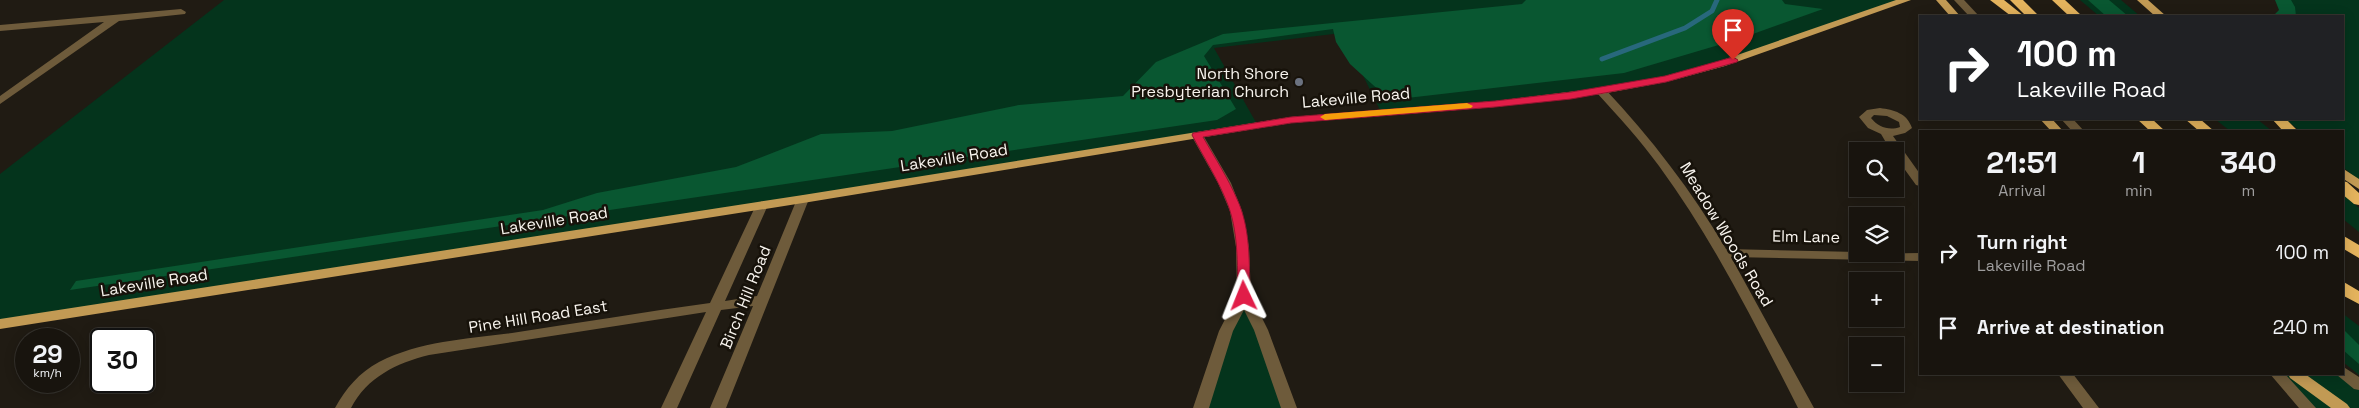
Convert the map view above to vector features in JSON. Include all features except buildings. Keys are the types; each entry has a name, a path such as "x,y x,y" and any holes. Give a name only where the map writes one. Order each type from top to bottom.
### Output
{"highway":[{"path":"2058,0 2075,15"},
{"path":"1997,1 2017,15"},
{"path":"2017,1 2032,15"},
{"path":"2145,120 2157,130"},
{"path":"2193,120 2206,130"},
{"path":"2280,120 2292,130"},
{"path":"2344,187 2359,200"},
{"path":"2344,242 2359,253"},
{"path":"2344,288 2359,299"}],"main road":[{"name":"Lakeville Road","path":"0,324 802,199 1291,120 1502,104 1601,91 1666,79 1721,64 1906,0"},
{"path":"1941,0 1954,15"},
{"path":"2142,0 2160,15"},
{"path":"2047,120 2056,130"},
{"path":"2344,174 2359,185"},
{"path":"2296,375 2342,408"}],"street":[{"path":"1959,0 1973,15"},
{"path":"0,28 181,12"},
{"path":"0,101 117,17"},
{"name":"Meadow Woods Road","path":"1601,91 1628,119 1662,160 1721,253 1806,408"},
{"path":"2067,120 2077,130"},
{"path":"1886,131 1889,140 1919,181"},
{"path":"1197,135 1232,200 1238,219 1242,243 1244,296 1260,330 1288,408"},
{"name":"Birch Hill Road","path":"718,408 802,199"},
{"path":"669,408 762,205"},
{"name":"Elm Lane","path":"1721,253 1919,257"},
{"path":"1201,408 1226,331 1244,296"},
{"name":"Pine Hill Road East","path":"342,408 358,383 370,374 402,358 436,350 763,300"},
{"path":"2344,373 2359,385"},
{"path":"2066,375 2091,408"},
{"path":"2278,375 2308,408"}],"green space":[{"path":"224,0 1906,0 1721,64 1601,91 1381,112 1342,33 1214,48 1258,126 0,322 0,174"},
{"path":"1526,0 1782,0 1785,4 1823,9 1739,39 1624,73 1407,98 1383,94 1350,64 1336,42 1333,29 1213,45 1204,56 1236,109 1217,120 70,290 76,281 543,210 597,193 736,167 821,134 892,131 1019,105 1123,96 1156,62 1223,34 1522,4"},
{"path":"2080,0 2121,0 2139,15 2098,15"},
{"path":"2088,0 2109,0 2127,15 2105,15"},
{"path":"2275,0 2291,0 2295,7 2296,15 2274,15 2279,10"},
{"path":"2278,0 2359,0 2359,181 2344,168 2344,130 2299,130 2286,120 2344,120 2344,15 2281,15"},
{"path":"2216,120 2258,120 2271,130 2229,130"},
{"path":"2344,195 2359,208 2359,232 2344,220"},
{"path":"1244,296 1289,408 1201,408"},
{"path":"2344,315 2359,326 2359,375 2344,363"},
{"path":"2344,330 2359,345 2359,364 2344,351"},
{"path":"2278,375 2344,375 2359,385 2359,408 2308,408"}],"waterway":[{"path":"1602,59 1685,28 1712,11 1717,0"}],"slow traffic":[{"path":"1325,117 1467,106"}],"place":[{"name":"North Shore Presbyterian Church","path":"1299,82"}],"route":[{"path":"1244,296 1242,243 1238,219 1224,183 1197,135 1291,120 1571,96 1666,79 1733,60"}]}
